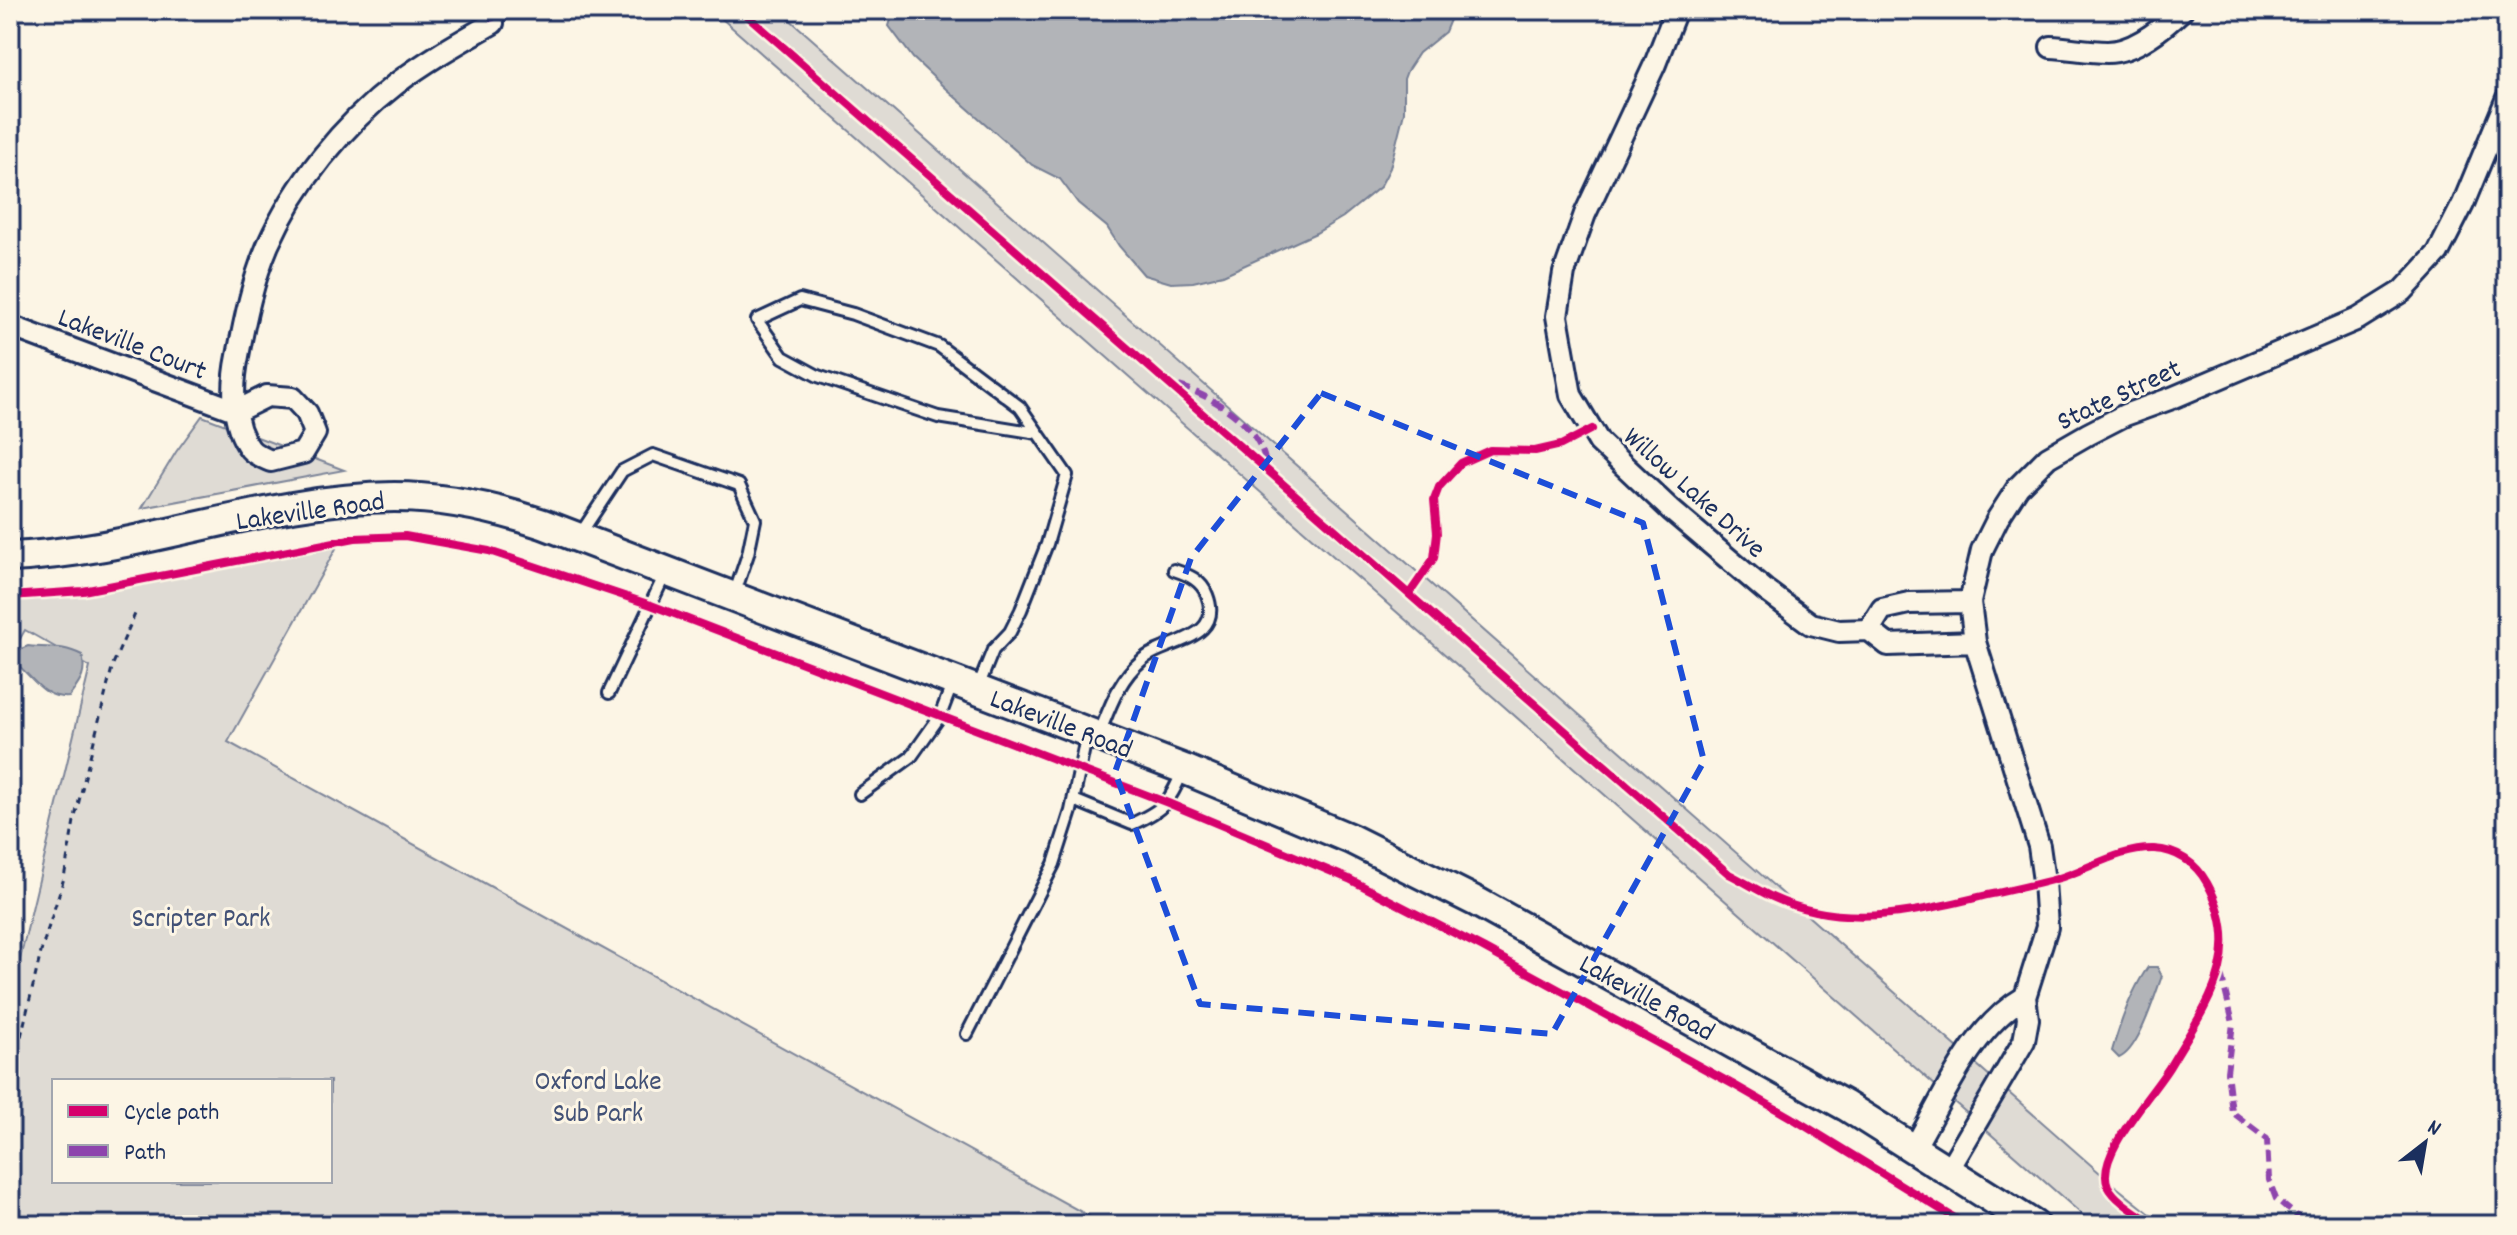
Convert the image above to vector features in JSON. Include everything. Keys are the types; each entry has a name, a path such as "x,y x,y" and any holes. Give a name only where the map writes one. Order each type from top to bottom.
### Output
{"main road":[{"name":"Lakeville Road","path":"10,557 80,550 303,506 383,497 464,503 525,518 1093,733 1311,821 1440,883 1759,1057 1949,1169 2034,1225"}],"street":[{"name":"Willow Lake Drive","path":"1676,10 1655,64 1585,214 1564,273 1557,316 1571,395 1599,442 1671,510 1765,590 1811,624 1839,631 1869,630 1888,645 1975,642"},
{"path":"2051,47 2111,52 2137,43 2164,27 2182,10"},
{"name":"Lakeville Court","path":"10,326 237,411 233,382 249,301 268,245 299,190 343,134 376,101 428,62 493,23"},
{"name":"State Street","path":"1949,1169 2024,1041 2028,1019 2025,997 2047,927 2039,846 1975,642 1970,602 1982,550 1998,518 2018,487 2048,457 2125,415 2358,319 2403,291 2438,253 2463,204 2507,98"},
{"path":"1869,630 1882,609 1909,603 1970,602"},
{"path":"1914,1148 1975,1044 2008,1007 2025,997"}],"lane":[{"path":"860,794 911,757 940,716 1010,632 1047,544 1067,475 1038,433 1020,407 939,346 853,314 800,300 757,320 783,357 818,376 938,417 1038,433"},
{"path":"578,536 622,471 653,455 739,485 755,520 748,554 733,597"},
{"path":"967,1034 1054,864 1093,733 1118,688 1141,660 1156,649 1187,640 1204,628 1209,617 1211,607 1198,581 1174,570"},
{"path":"609,693 667,571"},
{"path":"1074,800 1132,824 1155,814 1168,803 1184,769"}],"path":[{"path":"10,1083 42,948 64,878 74,821 113,664 135,614"}],"highlighted area":[{"path":"1321,393 1643,523 1704,761 1552,1034 1200,1004 1115,772 1191,558"}],"green space":[{"path":"712,10 779,10 2109,1181 2164,1225 2082,1225 2086,1218"},
{"path":"202,416 344,470 142,508"},
{"name":"Scripter Park","path":"339,543 228,742 1105,1225 10,1225 10,1001 90,667 25,630 10,656 10,601 83,596"}],"shaded area":[{"path":"894,10 1454,10 1445,32 1419,53 1407,71 1404,79 1404,112 1390,168 1380,187 1343,217 1316,233 1223,275 1171,283 1144,275 1107,227 1078,203 1060,179 1032,165 913,58 889,26"},
{"path":"28,646 61,648 82,655 83,673 69,697 46,691 17,664 16,651"},
{"path":"2148,967 2157,967 2162,976 2139,1034 2133,1045 2119,1058 2112,1051 2119,1029 2131,997"}],"marked path":[{"path":"489,10 493,23"},
{"path":"1179,386 1208,398 1236,416 1257,440 1266,469"},
{"path":"2221,974 2233,1023 2227,1072 2232,1112 2267,1139 2269,1180 2276,1199 2302,1220 2303,1225"}],"cycle path":[{"path":"741,10 1729,874 1798,907 1849,916 1927,909 2037,884 2141,850 2170,852 2197,869 2218,909 2223,933 2217,979 2197,1022 2117,1142 2106,1173 2108,1186 2117,1197 2154,1225"},
{"path":"1409,594 1434,558 1437,533 1434,500 1439,487 1461,463 1490,450 1535,451 1561,445 1592,429"},
{"path":"10,596 83,591 355,538 405,536 489,551 651,605 1168,803 1349,879 1736,1086 1966,1225"}],"park label":[{"name":"Oxford Lake Sub Park","path":"598,1095"}]}
